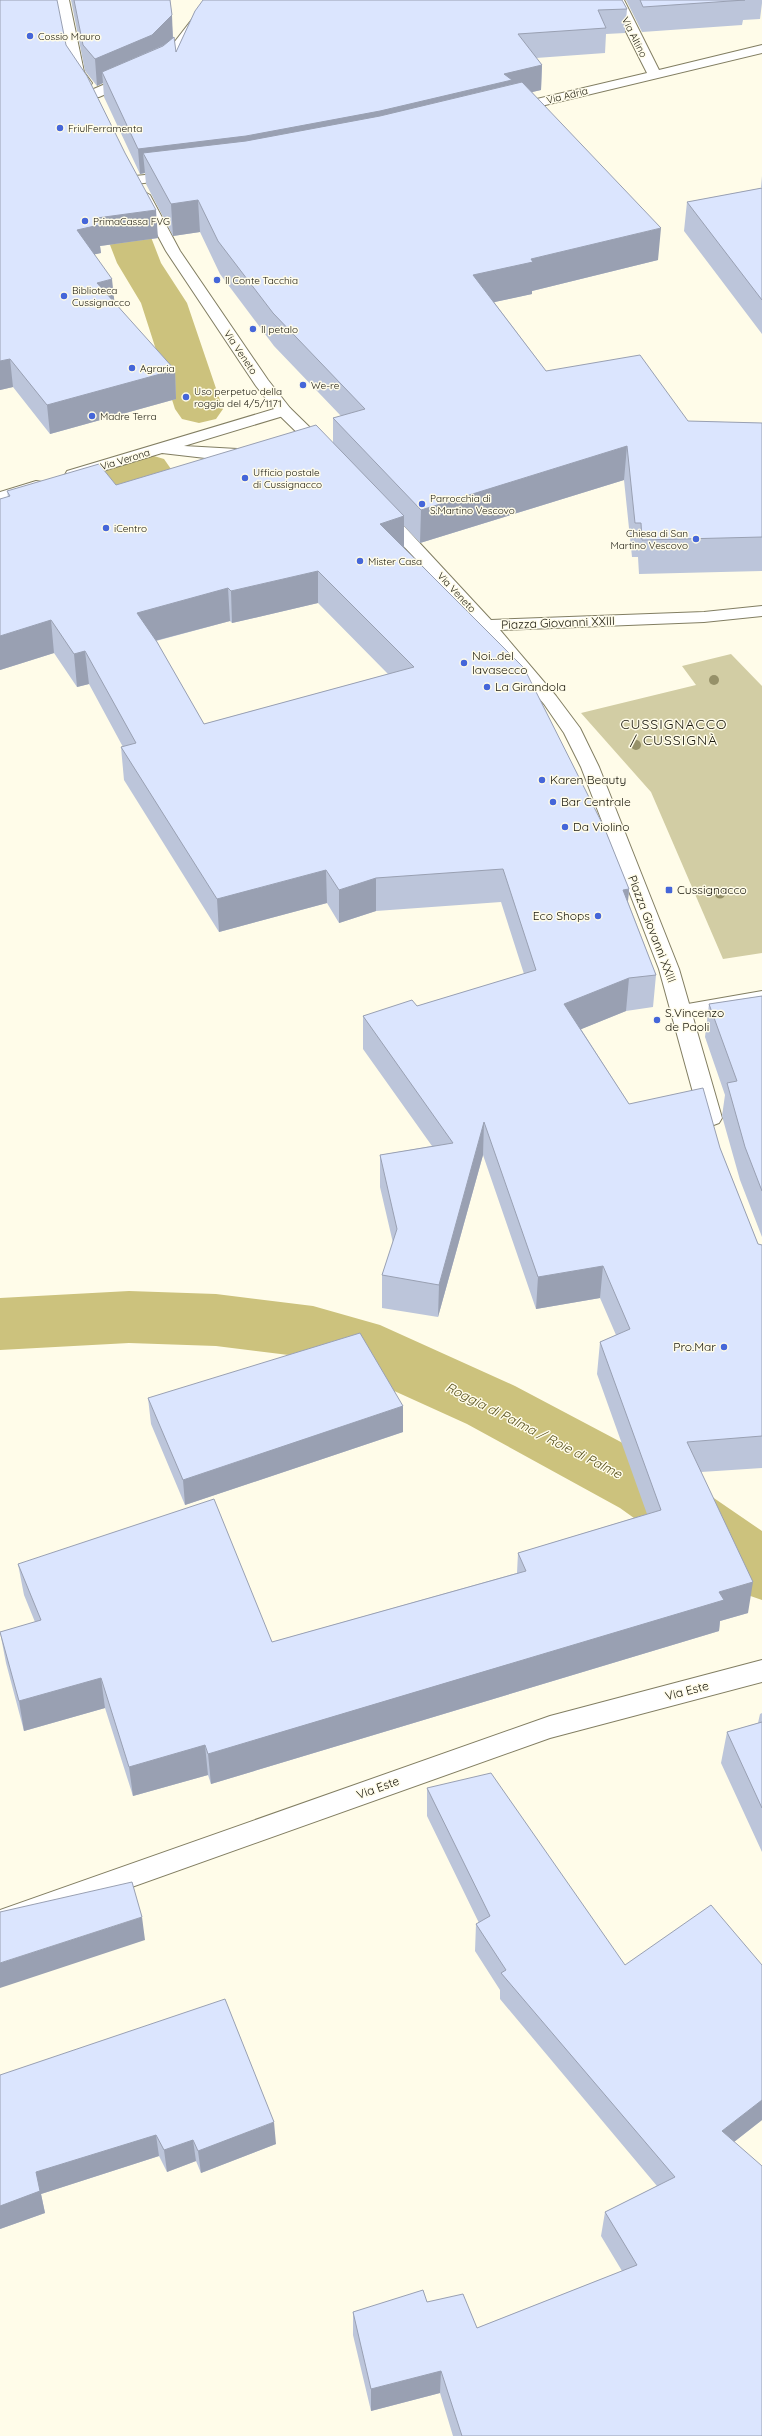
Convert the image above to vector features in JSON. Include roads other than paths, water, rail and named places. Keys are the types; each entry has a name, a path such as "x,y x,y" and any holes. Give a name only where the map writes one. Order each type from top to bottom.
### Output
{"street":[{"path":"62,0 77,72 94,94 100,108"},
{"path":"94,94 159,66 175,51 214,0"},
{"name":"Via Altino","path":"617,0 654,74"},
{"name":"Via Adria","path":"502,111 762,49"},
{"name":"Via Veneto","path":"127,166 173,251 262,383 284,410 336,463"},
{"path":"135,180 188,174"},
{"name":"Via Verona","path":"0,497 284,410"},
{"path":"293,444 314,440"},
{"name":"Via Verona","path":"159,449 214,454 250,453 265,450"},
{"name":"Via Veneto","path":"373,503 487,625"},
{"name":"Piazza Giovanni XXIII","path":"487,625 704,617 762,611"},
{"name":"Piazza Giovanni XXIII","path":"487,625 550,700 573,732 590,767 669,969 682,1012"},
{"path":"715,1134 682,1012 762,998"},
{"name":"Via Este","path":"0,1922 550,1727 762,1671"}],"waterway":[{"path":"127,232 139,263 164,303 199,409"},
{"name":"Roggia di Palma / Roie di Palme","path":"0,513 147,469"},
{"name":"Roggia di Palma / Roie di Palme","path":"0,1324 129,1317 216,1320 313,1332 356,1344 491,1405 645,1488 762,1570"}],"place":[{"name":"Cossio Mauro","path":"30,36"},
{"name":"FriulFerramenta","path":"60,128"},
{"name":"PrimaCassa FVG","path":"85,221"},
{"name":"Il Conte Tacchia","path":"217,280"},
{"name":"Biblioteca Cussignacco","path":"64,296"},
{"name":"Il petalo","path":"253,329"},
{"name":"Agraria","path":"132,368"},
{"name":"We-re","path":"303,385"},
{"name":"Uso perpetuo della roggia del 4/5/1171","path":"186,397"},
{"name":"Madre Terra","path":"92,416"},
{"name":"Ufficio postale di Cussignacco","path":"245,478"},
{"name":"Parrocchia di S.Martino Vescovo","path":"422,504"},
{"name":"iCentro","path":"106,528"},
{"name":"Chiesa di San Martino Vescovo","path":"696,539"},
{"name":"Mister Casa","path":"360,561"},
{"name":"Noi...del lavasecco","path":"464,663"},
{"name":"La Girandola","path":"487,687"},
{"name":"Karen Beauty","path":"542,780"},
{"name":"Bar Centrale","path":"553,802"},
{"name":"Da Violino","path":"565,827"},
{"name":"Cussignacco","path":"669,890"},
{"name":"Eco Shops","path":"598,916"},
{"name":"S.Vincenzo de Paoli","path":"657,1020"},
{"name":"Pro.Mar","path":"724,1347"}],"district":[{"name":"CUSSIGNACCO / CUSSIGNÀ","path":"674,732"}]}
